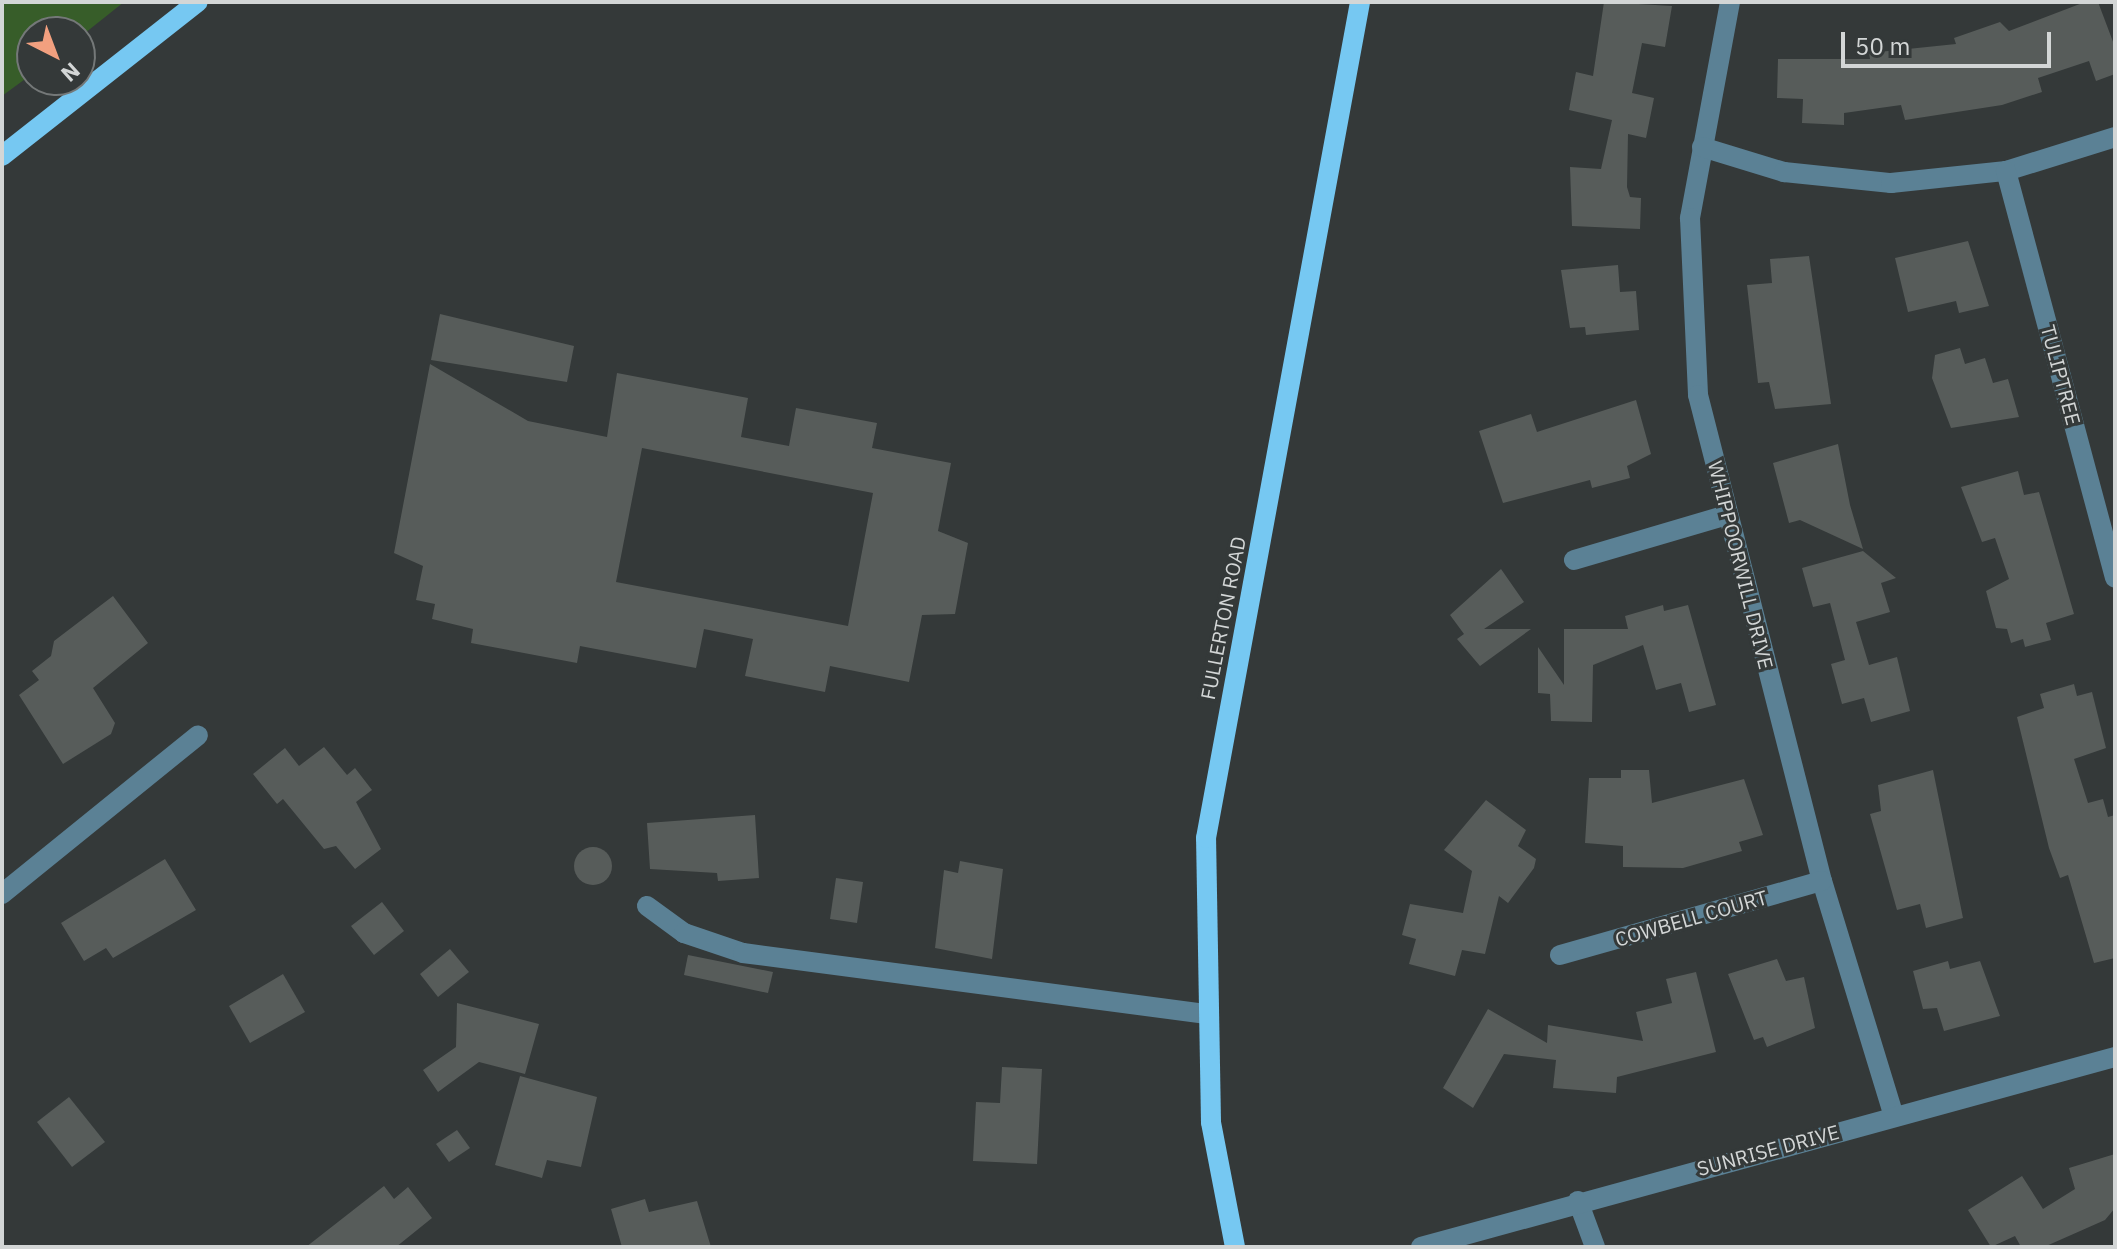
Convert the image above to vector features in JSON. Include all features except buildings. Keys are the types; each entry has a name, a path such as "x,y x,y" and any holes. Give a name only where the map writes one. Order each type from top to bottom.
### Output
{"main road":[{"path":"2,156 198,2"},
{"name":"FULLERTON ROAD","path":"1235,1247 1211,1122 1205,1014 1206,838 1360,2"}],"street":[{"name":"WHIPPOORWILL DRIVE","path":"1730,2 1690,218 1689,306 1698,395 1822,881 1894,1116"},
{"path":"1702,147 1784,172 1891,183 2006,171 2115,137"},
{"name":"TULIPTREE","path":"2006,171 2106,510 2115,578"},
{"path":"1574,560 1727,515"},
{"path":"2,894 198,735"},
{"name":"COWBELL COURT","path":"1560,955 1822,881"},
{"path":"647,906 684,933 743,953 1205,1014"},
{"name":"SUNRISE DRIVE","path":"1421,1247 1578,1201 2115,1057"},
{"path":"1578,1201 1595,1247"}],"green space":[{"path":"2,2 124,2 96,24 96,16 16,16 16,86 2,96"}]}
